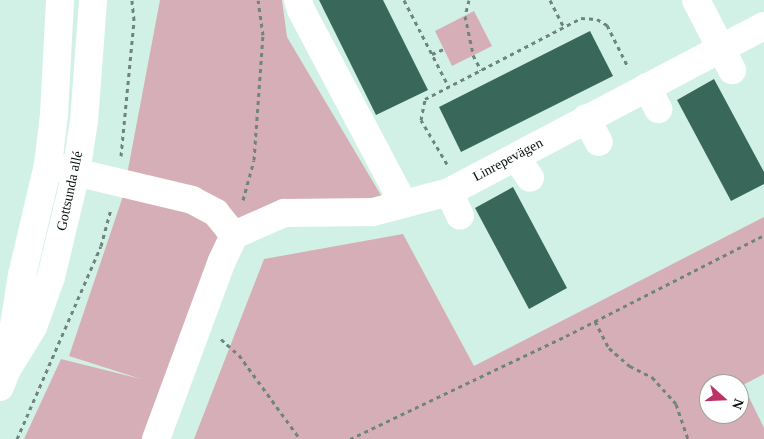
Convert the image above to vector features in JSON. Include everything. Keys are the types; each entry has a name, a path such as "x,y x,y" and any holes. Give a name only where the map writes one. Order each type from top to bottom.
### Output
{"street":[{"name":"Gottsunda allé","path":"3,379 22,276 48,166 54,115 60,0"},
{"name":"Gottsunda allé","path":"3,379 33,327 51,276 76,173 84,121 94,0"},
{"path":"298,0 301,10 403,203"},
{"path":"696,0 726,59"},
{"name":"Linrepevägen","path":"234,235 284,214 373,212 403,203 456,198 523,168 592,130 648,96 726,59 764,26"},
{"path":"48,166 192,200 216,213 234,235 156,439"}],"path":[{"path":"234,235 254,160 263,35 258,0"},
{"path":"404,0 449,87"},
{"path":"469,0 465,16 473,55 481,70"},
{"path":"550,0 564,27"},
{"path":"456,198 421,120 425,100 481,70 581,18 597,19 607,25 648,96"},
{"path":"432,54 444,49"},
{"path":"350,439 595,321 764,235"},
{"path":"201,319 239,355 300,439"},
{"path":"595,321 609,348 630,366 652,377 676,404 688,439"}],"shaded area":[{"path":"160,0 282,0 287,37 388,207 234,235 156,439 24,439 61,359 141,379 69,356 123,196"},
{"path":"474,11 492,46 452,66 435,31"},
{"path":"764,217 764,374 749,382 749,374 699,374 699,424 749,424 749,397 764,428 764,439 194,439 264,259 403,234 474,366"}],"building":[{"path":"319,0 383,0 428,90 376,115"},
{"path":"590,31 613,76 461,152 439,107"},
{"path":"714,79 764,172 764,184 731,201 677,100"},
{"path":"513,187 567,288 529,309 475,208"}]}
